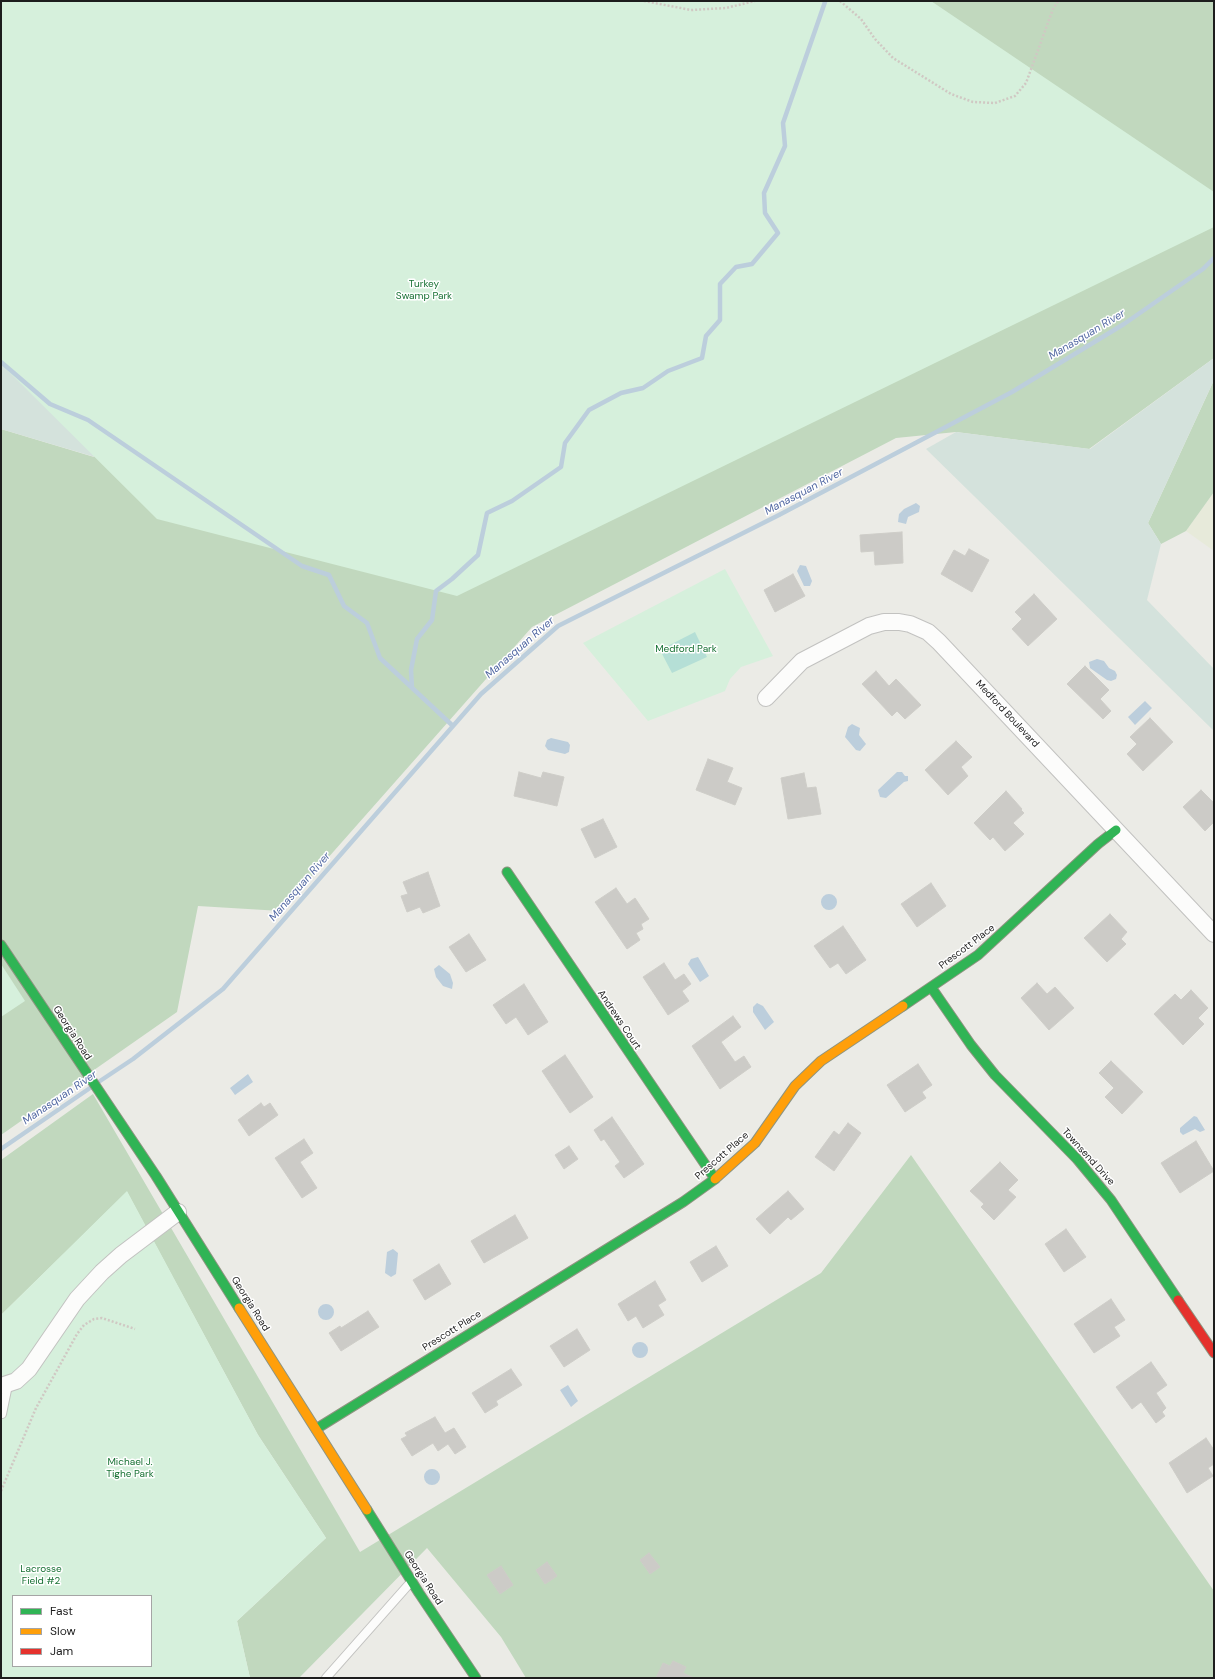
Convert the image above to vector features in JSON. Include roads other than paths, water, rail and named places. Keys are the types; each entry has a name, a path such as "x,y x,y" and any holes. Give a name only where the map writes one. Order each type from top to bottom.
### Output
{"street":[{"name":"Medford Boulevard","path":"766,698 802,661 869,626 884,622 910,624 928,632 1214,934"},
{"name":"Prescott Place","path":"316,1429 683,1202 715,1179 755,1143 804,1076 826,1057 931,987 992,944 1098,844 1116,830"},
{"name":"Andrews Court","path":"507,872 715,1179"},
{"name":"Georgia Road","path":"1,945 178,1212 412,1582 476,1678"},
{"name":"Townsend Drive","path":"931,987 971,1045 995,1075 1077,1159 1111,1200 1214,1353"},
{"path":"4,1385 16,1381 30,1368 77,1299 102,1272 121,1255 178,1212"}],"lane":[{"path":"2,1414 4,1385"},
{"path":"326,1678 412,1582"}],"waterway":[{"path":"412,688 411,670 417,639 432,620 436,591 452,579 478,555 487,513 512,501 561,467 565,443 589,410 621,393 643,388 668,371 702,358 706,336 720,320 720,284 736,267 752,264 778,233 765,213 764,193 785,146 783,123 825,2"},
{"name":"Manasquan River","path":"100,1081 133,1059 223,989 481,694 558,626 779,515 1012,392 1124,324 1203,269 1214,258"},
{"path":"1,362 50,404 88,420 302,566 329,575 344,606 367,623 380,658 453,726"},
{"name":"Manasquan River","path":"1,1149 90,1088"}],"park label":[{"name":"Turkey Swamp Park","path":"424,290"},
{"name":"Medford Park","path":"686,649"},
{"name":"Michael J. Tighe Park","path":"130,1468"},
{"name":"Lacrosse Field #2","path":"41,1574"}]}
